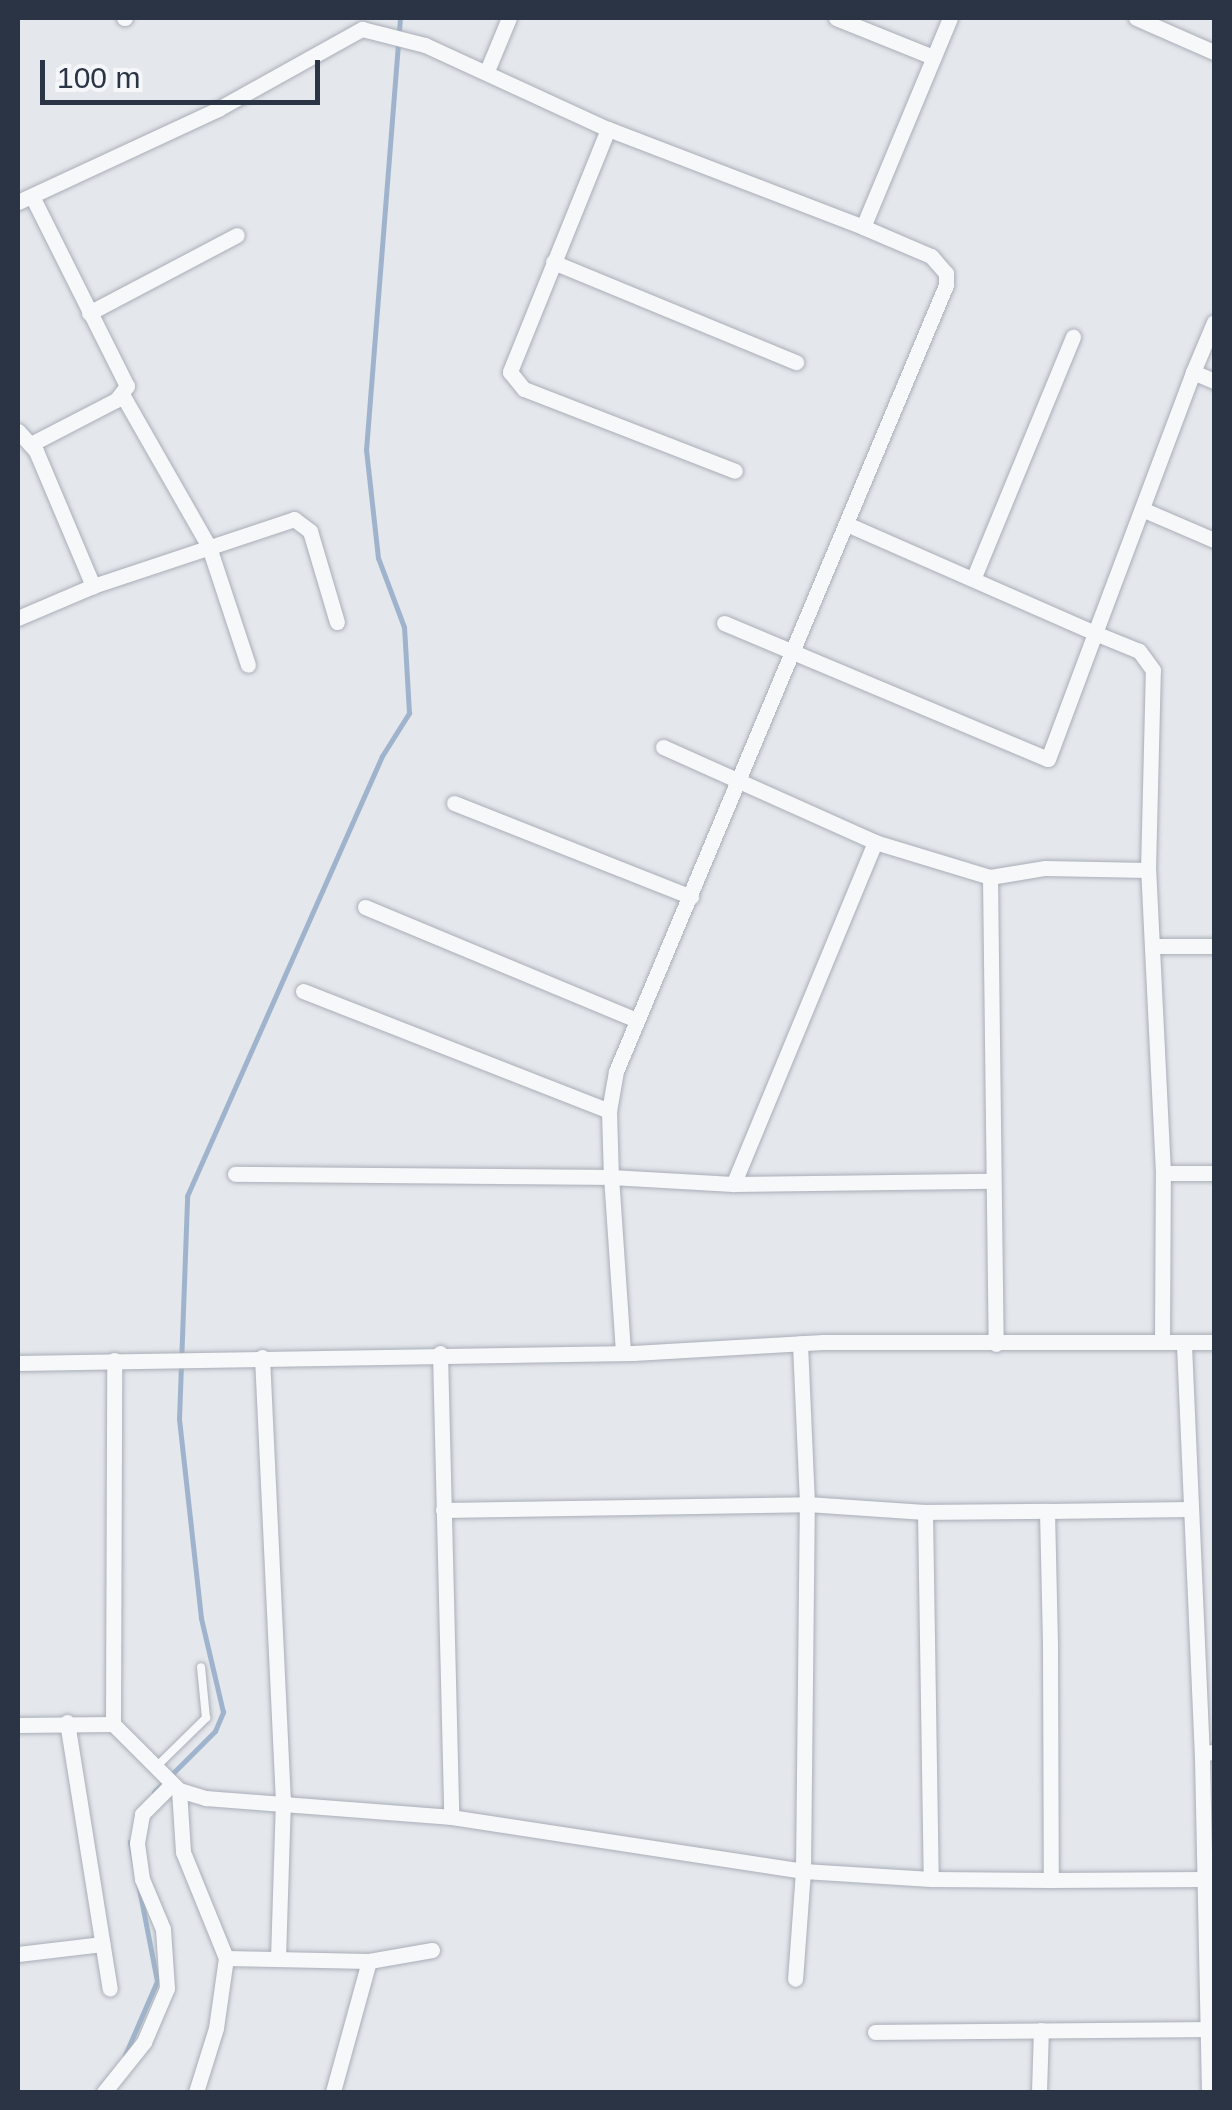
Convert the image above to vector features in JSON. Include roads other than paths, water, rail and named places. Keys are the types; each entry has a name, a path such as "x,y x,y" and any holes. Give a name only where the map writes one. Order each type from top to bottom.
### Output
{"street":[{"path":"487,71 509,18"},
{"path":"836,18 933,57"},
{"path":"863,227 950,18"},
{"path":"1136,18 1214,52"},
{"path":"31,444 122,396 127,386 25,199 218,109 351,34 375,31 425,45 608,129 863,227 941,264 946,285 637,1020 609,1112 622,1352"},
{"path":"608,129 512,361 514,382 735,470"},
{"path":"89,312 237,235"},
{"path":"553,262 796,362"},
{"path":"724,623 1048,759 1214,322"},
{"path":"974,576 1073,337"},
{"path":"1193,372 1214,381"},
{"path":"122,396 210,547 248,665"},
{"path":"18,432 31,444 92,586"},
{"path":"1142,509 1214,540"},
{"path":"18,618 92,586 300,520 337,622"},
{"path":"848,524 1140,651 1153,670 1148,870 1163,1173 1162,1342"},
{"path":"663,746 875,842 990,877 1046,868 1148,870"},
{"path":"454,804 691,897"},
{"path":"733,1184 875,842"},
{"path":"990,877 996,1344"},
{"path":"365,907 637,1020"},
{"path":"1153,946 1214,946"},
{"path":"302,992 609,1112"},
{"path":"1163,1173 1214,1173"},
{"path":"235,1174 612,1177 733,1184 992,1181"},
{"path":"18,1363 157,1356 622,1352 800,1343 1214,1342"},
{"path":"796,1980 803,1872 807,1504 800,1343"},
{"path":"1184,1345 1190,1509 1208,1753 1204,1879 1209,2092"},
{"path":"440,1354 452,1818"},
{"path":"262,1358 283,1799 278,1958"},
{"path":"113,1724 114,1360"},
{"path":"443,1510 807,1504 925,1512 1190,1509"},
{"path":"1047,1511 1051,1880"},
{"path":"925,1512 931,1878"},
{"path":"67,1722 110,1990"},
{"path":"18,1725 113,1724 168,1779 206,1798 283,1799 452,1818 803,1872 931,1878 1204,1879"},
{"path":"168,1779 183,1852 226,1958 216,2028 196,2092"},
{"path":"104,2092 144,2042 167,1988 162,1930 142,1880 137,1843 142,1814 168,1779"},
{"path":"18,1954 102,1944"},
{"path":"226,1958 369,1961 432,1950"},
{"path":"333,2092 369,1961"},
{"path":"875,2032 1208,2029"},
{"path":"1039,2092 1041,2030"}],"lane":[{"path":"168,1779 206,1718 201,1667"}],"waterway":[{"path":"154,1792 215,1731 223,1712 201,1618 179,1419 187,1196 382,756 409,713 404,627 378,558 366,450 400,18"},
{"path":"125,2055 157,1981 130,1842"}]}
